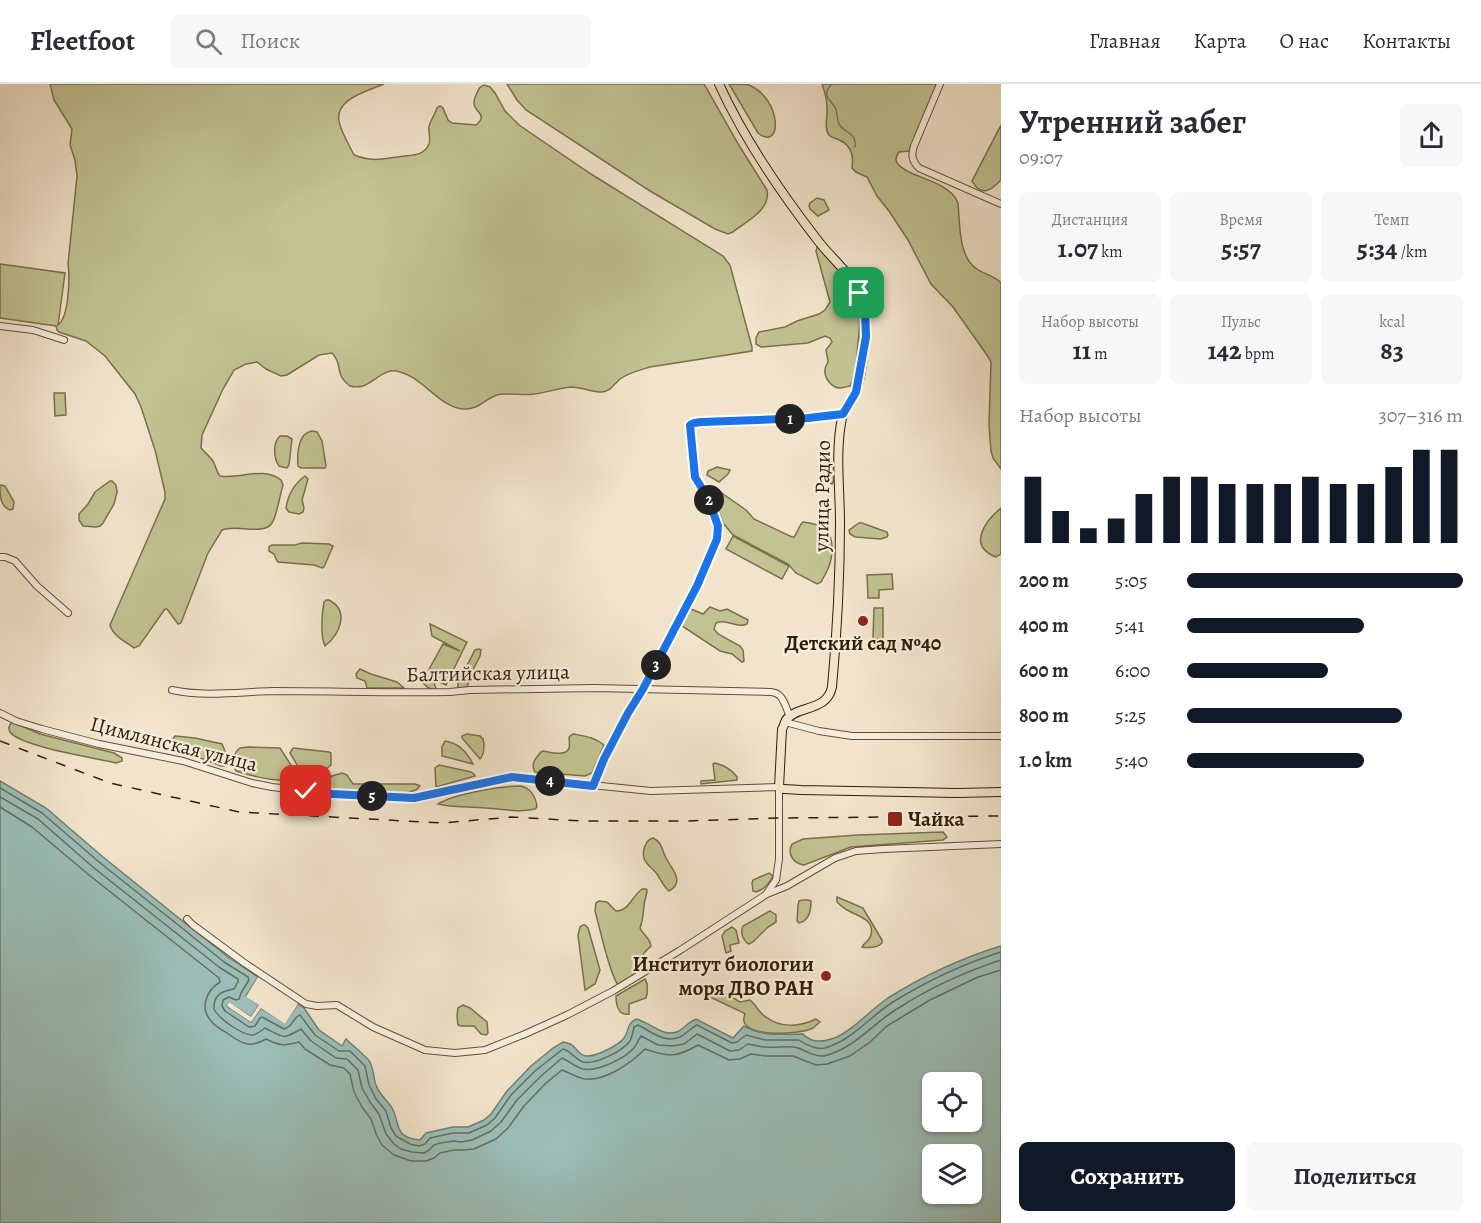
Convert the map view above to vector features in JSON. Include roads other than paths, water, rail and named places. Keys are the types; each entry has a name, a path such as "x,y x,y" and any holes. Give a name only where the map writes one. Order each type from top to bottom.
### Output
{"main road":[{"name":"улица Радио","path":"719,84 765,167 819,242 855,285 862,300 866,326 856,392 843,414 840,438 840,541 832,687 830,696 826,700 788,719"},
{"path":"788,719 782,729 779,787 801,790 1001,792"}],"street":[{"path":"940,84 914,146 912,155 915,163 920,168 1001,204"},
{"path":"0,326 33,330 64,340"},
{"path":"593,786 604,759 697,586 717,539 718,526 708,498 695,477 689,428 691,424 843,414"},
{"path":"0,557 15,561 68,613"},
{"name":"Балтийская улица","path":"172,690 183,693 314,691 450,693 470,690 582,688 776,692 780,695 788,719"},
{"name":"Цимлянская улица","path":"0,712 16,721 42,729 99,744 183,761 252,783 332,794 422,797 512,777 651,791 779,787"},
{"path":"788,719 819,731 852,736 1001,736"},
{"path":"767,894 776,880 778,869 779,787"},
{"path":"187,919 243,962 306,1004 337,1005 373,1027 418,1047 455,1053 489,1048 525,1034 613,992 767,894 787,886 835,858 856,851 1001,844"}],"water":[{"path":"0,781 46,808 180,919 228,957 258,977 246,996 259,1005 251,1017 229,1003 227,1006 251,1022 261,1008 285,1023 298,1004 304,1008 319,1030 342,1046 346,1039 370,1062 377,1088 392,1108 399,1129 406,1136 420,1140 426,1133 453,1127 468,1127 484,1120 531,1066 563,1042 571,1044 586,1056 595,1055 621,1041 628,1027 636,1019 668,1033 679,1031 696,1019 733,1038 744,1026 758,1032 803,1034 815,1041 828,1040 844,1033 888,998 915,982 957,962 1001,946 1001,1223 0,1223"}],"waterway":[{"path":"832,84 827,95 836,109 839,124 854,138 855,147"}],"railway":[{"path":"0,741 110,783 239,812 442,823 512,817 581,821 686,821 1001,816"}],"place":[{"name":"Детский сад №40","path":"863,621"},
{"name":"Чайка","path":"895,819"},
{"name":"Институт биологии моря ДВО РАН","path":"826,976"}]}
